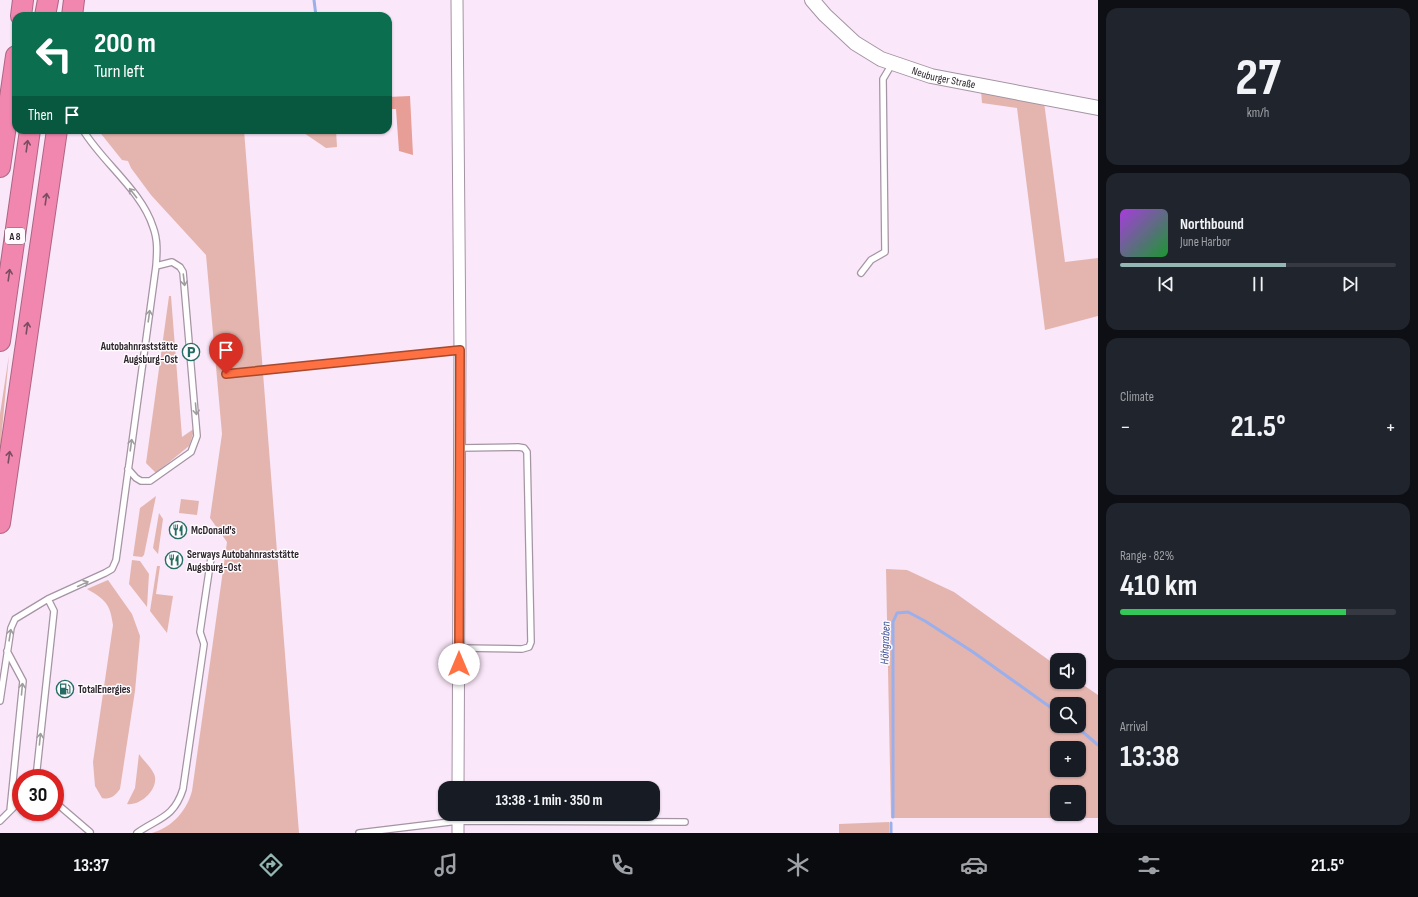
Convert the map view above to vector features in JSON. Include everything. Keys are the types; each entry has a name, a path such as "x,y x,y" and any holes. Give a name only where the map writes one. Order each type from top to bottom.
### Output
{"highway":[{"path":"22,12 23,0"},
{"path":"46,12 48,0"},
{"path":"72,12 74,0"},
{"path":"0,167 12,84"},
{"name":"A 8","path":"0,341 29,134"},
{"path":"0,523 55,134"}],"street":[{"path":"457,0 460,350 458,781"},
{"name":"Neuburger Straße","path":"812,0 825,15 855,43 892,64 931,76 1098,108"},
{"path":"458,821 458,833"}],"lane":[{"path":"861,274 871,260 885,252 883,78 892,64"},
{"path":"0,702 11,628 15,619 48,599 77,587 112,569 116,560 156,266 157,244 154,227 147,211 86,134"},
{"path":"128,469 141,481 150,481 192,452 197,436 183,272 180,267 172,262 156,266"},
{"path":"226,374 460,350"},
{"path":"459,448 518,447 524,448 527,452 531,642 529,647 522,649 459,648"},
{"path":"137,833 167,815 177,804 183,789 204,644 200,632 211,558"},
{"path":"37,769 54,610 48,599"},
{"path":"0,821 10,811 23,681 8,651"},
{"path":"64,810 90,832"},
{"path":"359,833 438,821"},
{"path":"628,821 685,822"}],"shaded area":[{"path":"981,90 1044,102 1065,262 1098,258 1098,316 1045,330 1017,108 982,103"},
{"path":"410,96 413,155 399,151 396,109 392,109 392,97"},
{"path":"101,134 244,134 299,833 152,833 166,827 178,817 187,805 192,791 227,542 210,518 222,434 206,255 151,195 131,168 128,161 122,160"},
{"path":"305,134 336,134 337,147 326,148"},
{"path":"169,296 171,296 182,437 195,428 189,446 156,473 146,463"},
{"path":"9,355 0,452 0,414"},
{"path":"156,496 144,555 142,557 133,556 140,508"},
{"path":"181,499 199,501 197,515 179,513"},
{"path":"159,513 163,519 158,554 153,548"},
{"path":"132,560 140,561 149,574 147,607 129,584"},
{"path":"157,566 160,566 156,594 173,596 167,633 150,611"},
{"path":"886,569 907,570 954,592 1050,661 1050,689 1086,689 1086,687 1098,695 1098,818 1086,818 1086,785 1050,785 1050,818 891,818"},
{"path":"108,580 132,614 140,636 135,691 120,789 112,797 102,798 95,786 93,762 113,625 106,603 99,596 87,589"},
{"path":"139,754 153,771 155,782 150,792 142,800 137,803 127,804 135,788"},
{"path":"889,822 889,833 839,833 839,824"}],"waterway":[{"path":"314,0 316,12"},
{"name":"Höhgraben","path":"893,817 893,622 897,613 908,612 925,621 973,652 1050,707"},
{"name":"Höhgraben","path":"1084,733 1098,745"},
{"name":"Höhgraben","path":"891,823 891,833"}],"place":[{"name":"Autobahnraststätte Augsburg-Ost","path":"191,352"},
{"name":"McDonald's","path":"178,530"},
{"name":"Serways Autobahnraststätte Augsburg-Ost","path":"174,560"},
{"name":"TotalEnergies","path":"65,689"}],"route":[{"path":"226,374 460,350 459,664"}]}
